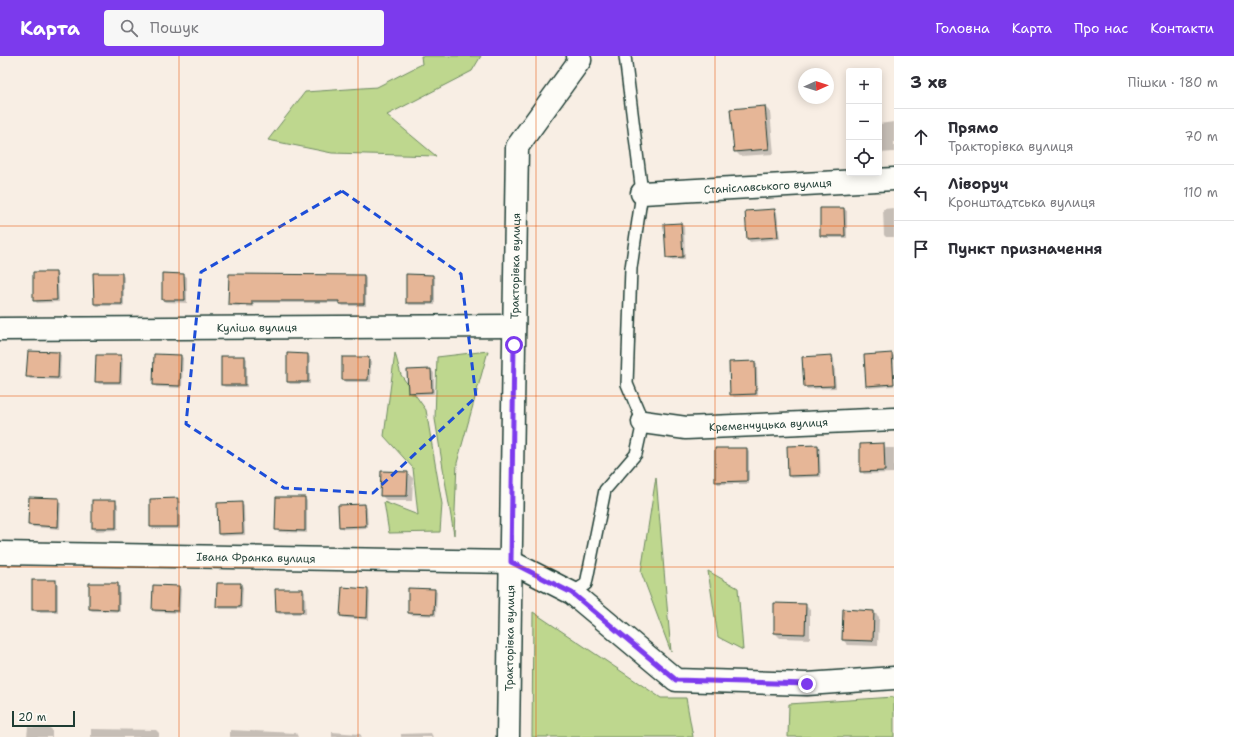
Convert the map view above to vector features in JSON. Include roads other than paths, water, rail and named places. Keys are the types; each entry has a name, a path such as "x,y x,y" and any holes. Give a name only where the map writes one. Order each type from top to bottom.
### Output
{"street":[{"name":"Тракторівка вулиця","path":"508,737 517,147 580,60 578,56"},
{"name":"Станіславського вулиця","path":"642,193 894,180"},
{"name":"Куліша вулиця","path":"0,329 514,326"},
{"name":"Кременчуцька вулиця","path":"643,422 686,428 894,419"},
{"name":"Івана Франка вулиця","path":"0,553 511,562"},
{"path":"511,562 572,593 676,680 807,684 894,678"}],"lane":[{"path":"572,593 586,584 605,490 636,454 643,422 627,384 631,268 642,193 625,56"}]}
